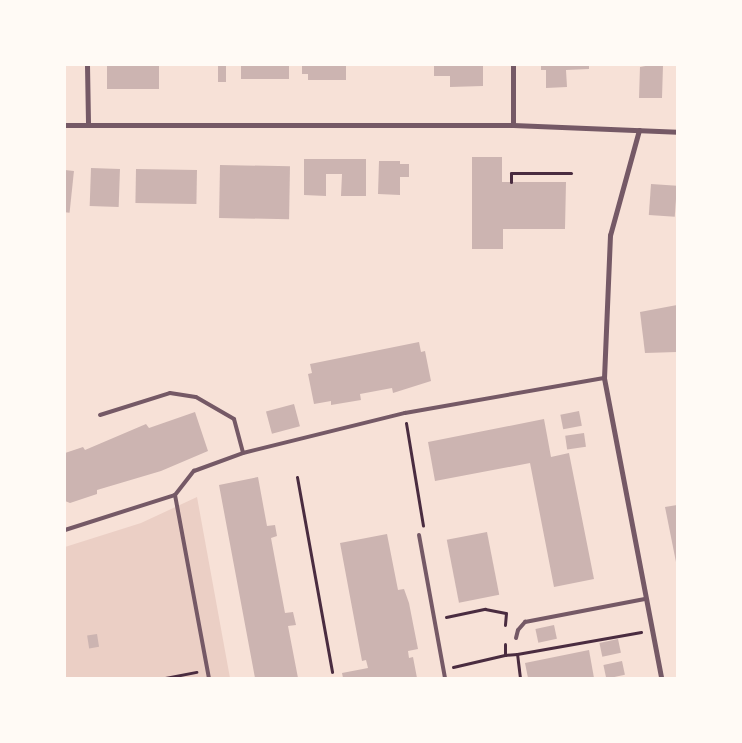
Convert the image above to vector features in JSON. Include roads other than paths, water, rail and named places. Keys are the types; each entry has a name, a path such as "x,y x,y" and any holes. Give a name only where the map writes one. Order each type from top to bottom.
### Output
{"street":[{"path":"87,65 88,125"},
{"path":"513,65 513,125"},
{"path":"65,125 513,125 677,132"},
{"path":"639,130 610,234 604,378 661,678"}],"lane":[{"path":"65,530 175,495 194,471 242,454 405,413 604,378"},
{"path":"100,415 170,393 196,398 234,419 242,454"},
{"path":"175,495 209,678"},
{"path":"419,535 445,678"},
{"path":"516,638 518,630 525,622 645,599"}]}
